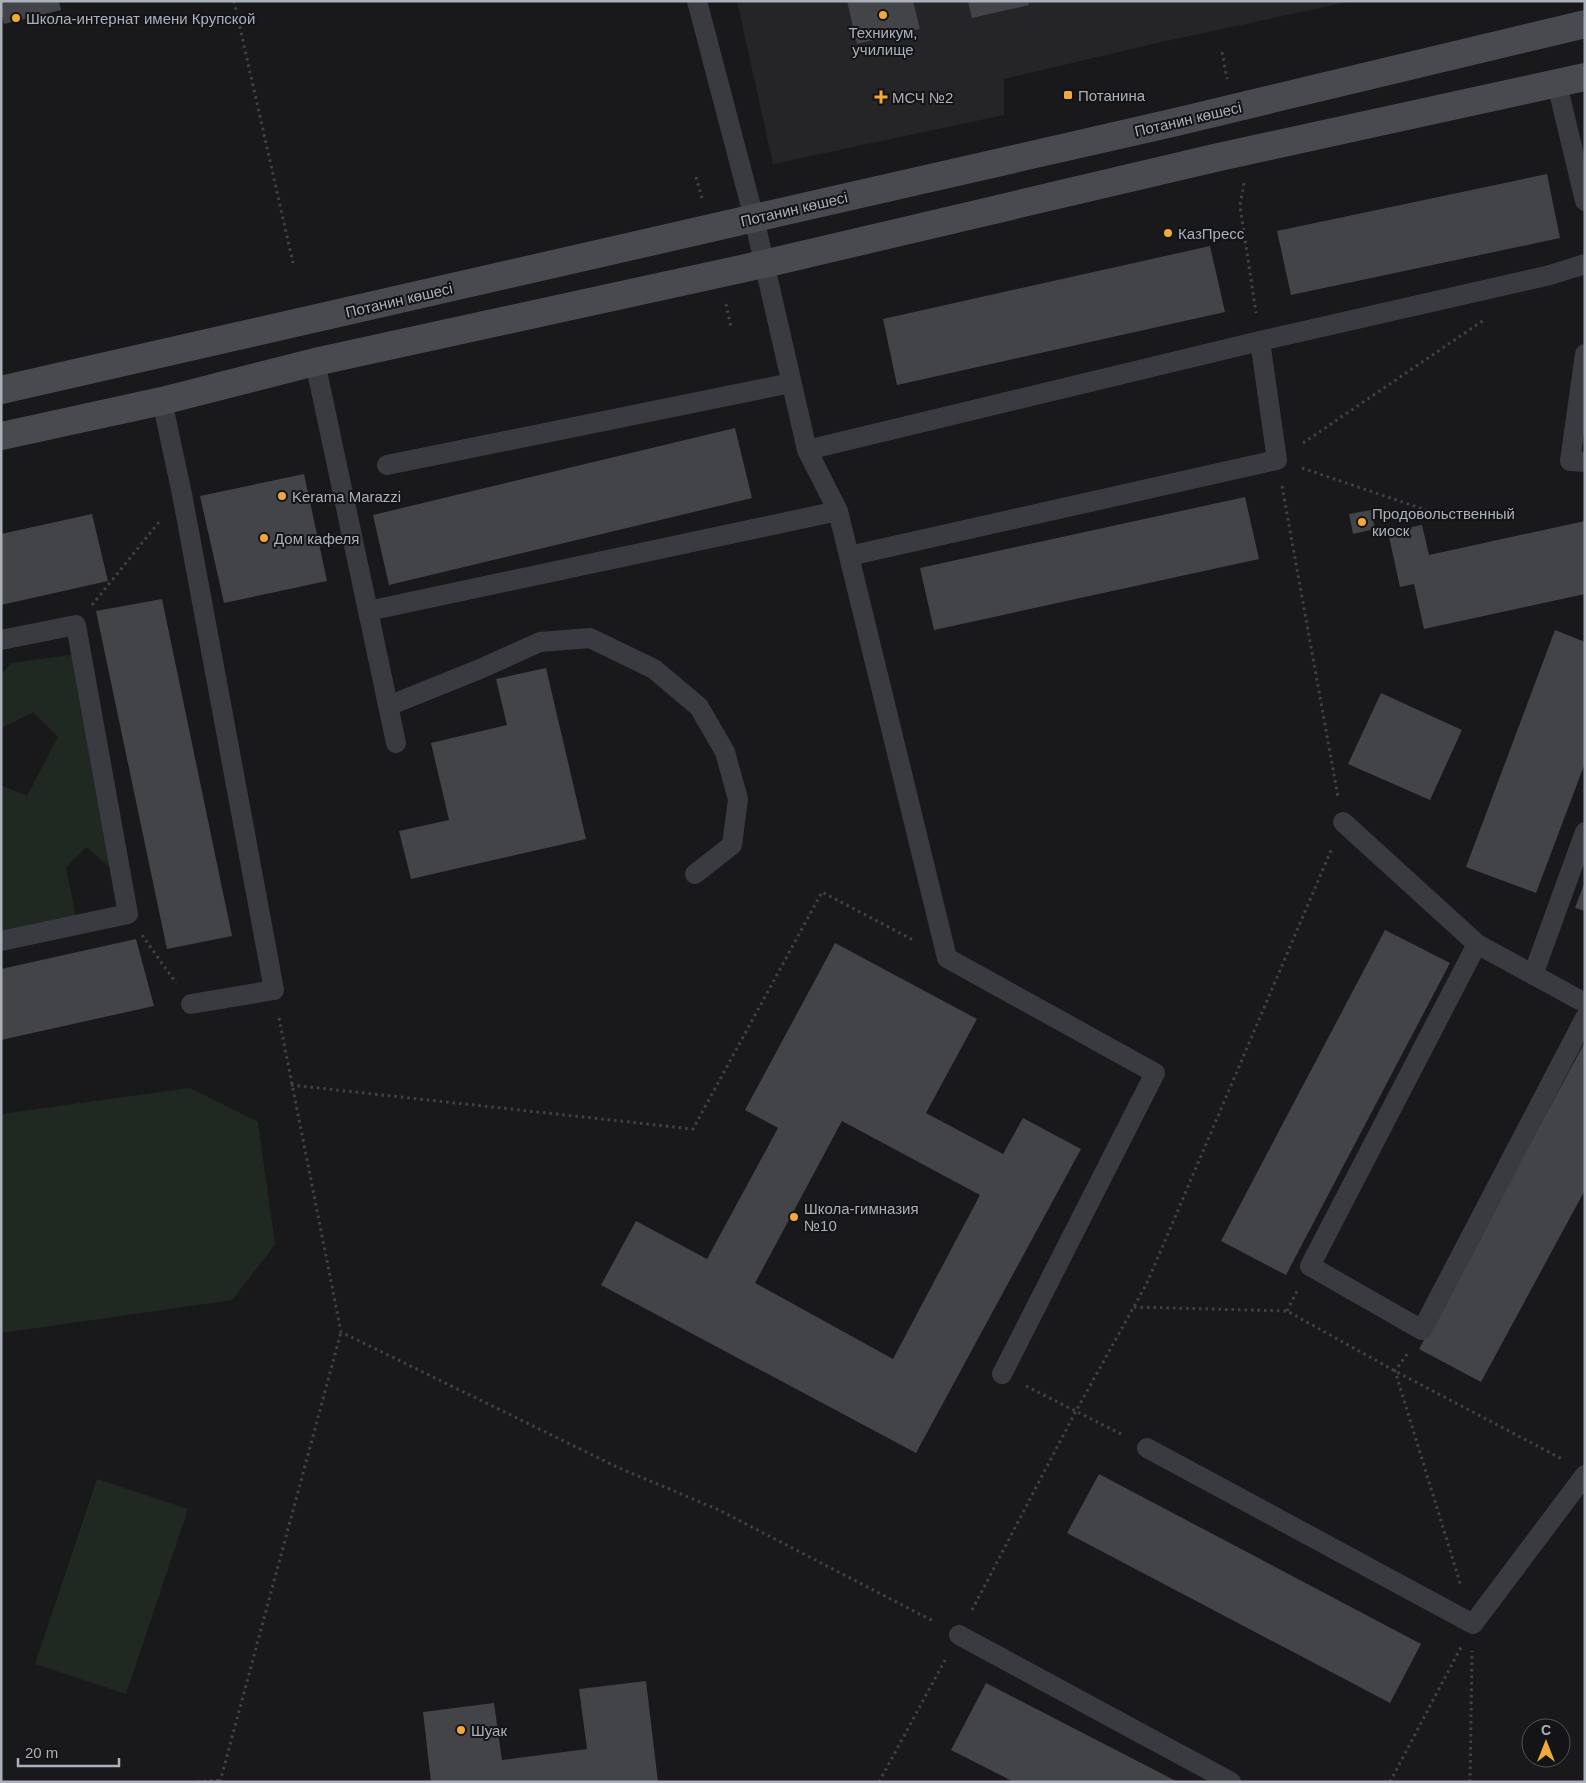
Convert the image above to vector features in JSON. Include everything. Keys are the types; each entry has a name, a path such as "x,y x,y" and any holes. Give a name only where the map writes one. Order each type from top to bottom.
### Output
{"main road":[{"name":"Потанин көшесі","path":"1,390 1233,108 1585,24"},
{"path":"1,436 162,401 316,362 764,264 1242,152 1585,77"}],"lane":[{"path":"698,1 754,218 807,450 838,511 947,958 1155,1073 1002,1374"},
{"path":"1557,84 1585,201"},
{"path":"807,450 1260,341 1550,275 1585,264"},
{"path":"848,556 1278,460 1260,341"},
{"path":"1585,354 1570,461 1585,462"},
{"path":"316,362 396,743"},
{"path":"387,465 791,383"},
{"path":"162,401 182,494 274,990 191,1004"},
{"path":"368,611 838,511"},
{"path":"1,640 76,625 128,914 1,941"},
{"path":"388,706 480,669 540,642 590,638 654,669 699,707 725,752 738,799 732,845 694,874"},
{"path":"1343,822 1477,944 1585,1003"},
{"path":"1533,975 1585,832"},
{"path":"1477,944 1310,1266 1422,1330 1585,1018"},
{"path":"1148,1448 1473,1624 1585,1475"},
{"path":"959,1635 1231,1782"}],"path":[{"path":"234,1 292,263"},
{"path":"1222,52 1233,108"},
{"path":"1242,152 1246,174 1240,206 1260,341"},
{"path":"1278,460 1484,320"},
{"path":"1278,460 1426,510"},
{"path":"878,1782 959,1635 1076,1411 1147,1284 1343,822 1278,460"},
{"path":"76,625 182,494"},
{"path":"292,1085 693,1129 822,892 947,958"},
{"path":"128,914 191,1004"},
{"path":"197,1782 221,1781 341,1332 274,990"},
{"path":"1134,1307 1287,1310 1395,1372 1568,1462"},
{"path":"341,1332 617,1467 718,1510 959,1635"},
{"path":"1395,1372 1473,1624 1470,1782"},
{"path":"1002,1374 1148,1448"},
{"path":"1390,1782 1473,1624"}],"shaded area":[{"name":"МСЧ №2","path":"737,1 1352,1 1157,43 1004,79 1004,115 773,164"},
{"path":"78,654 123,879 87,847 66,867 76,918 1,934 1,785 27,796 58,737 33,712 1,728 1,675 11,663"},
{"path":"190,1088 258,1122 275,1245 232,1300 1,1333 1,1114"},
{"path":"97,1479 188,1509 126,1694 35,1664"}],"building":[{"name":"Школа-интернат имени Крупской","path":"1,1 59,1 61,10 4,24"},
{"name":"Техникум, училище","path":"847,1 913,1 920,29 857,44"},
{"path":"968,1 1028,1 1029,5 972,18"},
{"path":"1547,174 1560,238 1291,295 1277,231"},
{"path":"1210,246 1225,312 897,385 883,319"},
{"path":"735,428 752,498 389,585 373,515"},
{"name":"Дом кафеля","path":"304,474 327,581 224,603 200,496"},
{"path":"1245,497 1259,559 934,630 920,568"},
{"name":"Продовольственный киоск","path":"1371,510 1375,529 1353,534 1349,514"},
{"path":"92,514 108,581 1,605 1,534"},
{"path":"1585,521 1585,594 1424,629 1414,584 1400,587 1388,532 1422,525 1429,555"},
{"path":"162,599 232,936 167,949 96,611"},
{"path":"1555,630 1585,642 1585,763 1536,893 1466,867"},
{"path":"546,668 586,839 411,879 399,831 449,820 431,743 507,725 496,679"},
{"path":"1381,693 1462,730 1430,800 1348,764"},
{"path":"1585,881 1585,911 1575,908"},
{"path":"1385,930 1450,963 1286,1275 1221,1241"},
{"path":"136,939 154,1006 1,1040 1,969"},
{"name":"Школа-гимназия №10","path":"835,943 977,1019 926,1113 1003,1154 1023,1118 1081,1149 916,1453 601,1285 636,1221 707,1259 778,1128 745,1110","holes":["842,1121 980,1195 893,1359 755,1283"]},
{"path":"1585,1042 1585,1190 1481,1382 1419,1349"},
{"path":"1099,1474 1421,1644 1390,1703 1067,1533"},
{"name":"Шуак","path":"646,1681 658,1782 431,1782 423,1712 494,1703 502,1760 587,1749 579,1689"},
{"path":"986,1683 1178,1782 1014,1782 951,1750"}],"place":[{"name":"Техникум, училище","path":"883,15"},
{"name":"Школа-интернат имени Крупской","path":"16,18"},
{"name":"Потанина","path":"1068,95"},
{"name":"МСЧ №2","path":"881,97"},
{"name":"КазПресс","path":"1168,233"},
{"name":"Kerama Marazzi","path":"282,496"},
{"name":"Продовольственный киоск","path":"1362,522"},
{"name":"Дом кафеля","path":"264,538"},
{"name":"Школа-гимназия №10","path":"794,1217"},
{"name":"Шуак","path":"461,1730"}]}
